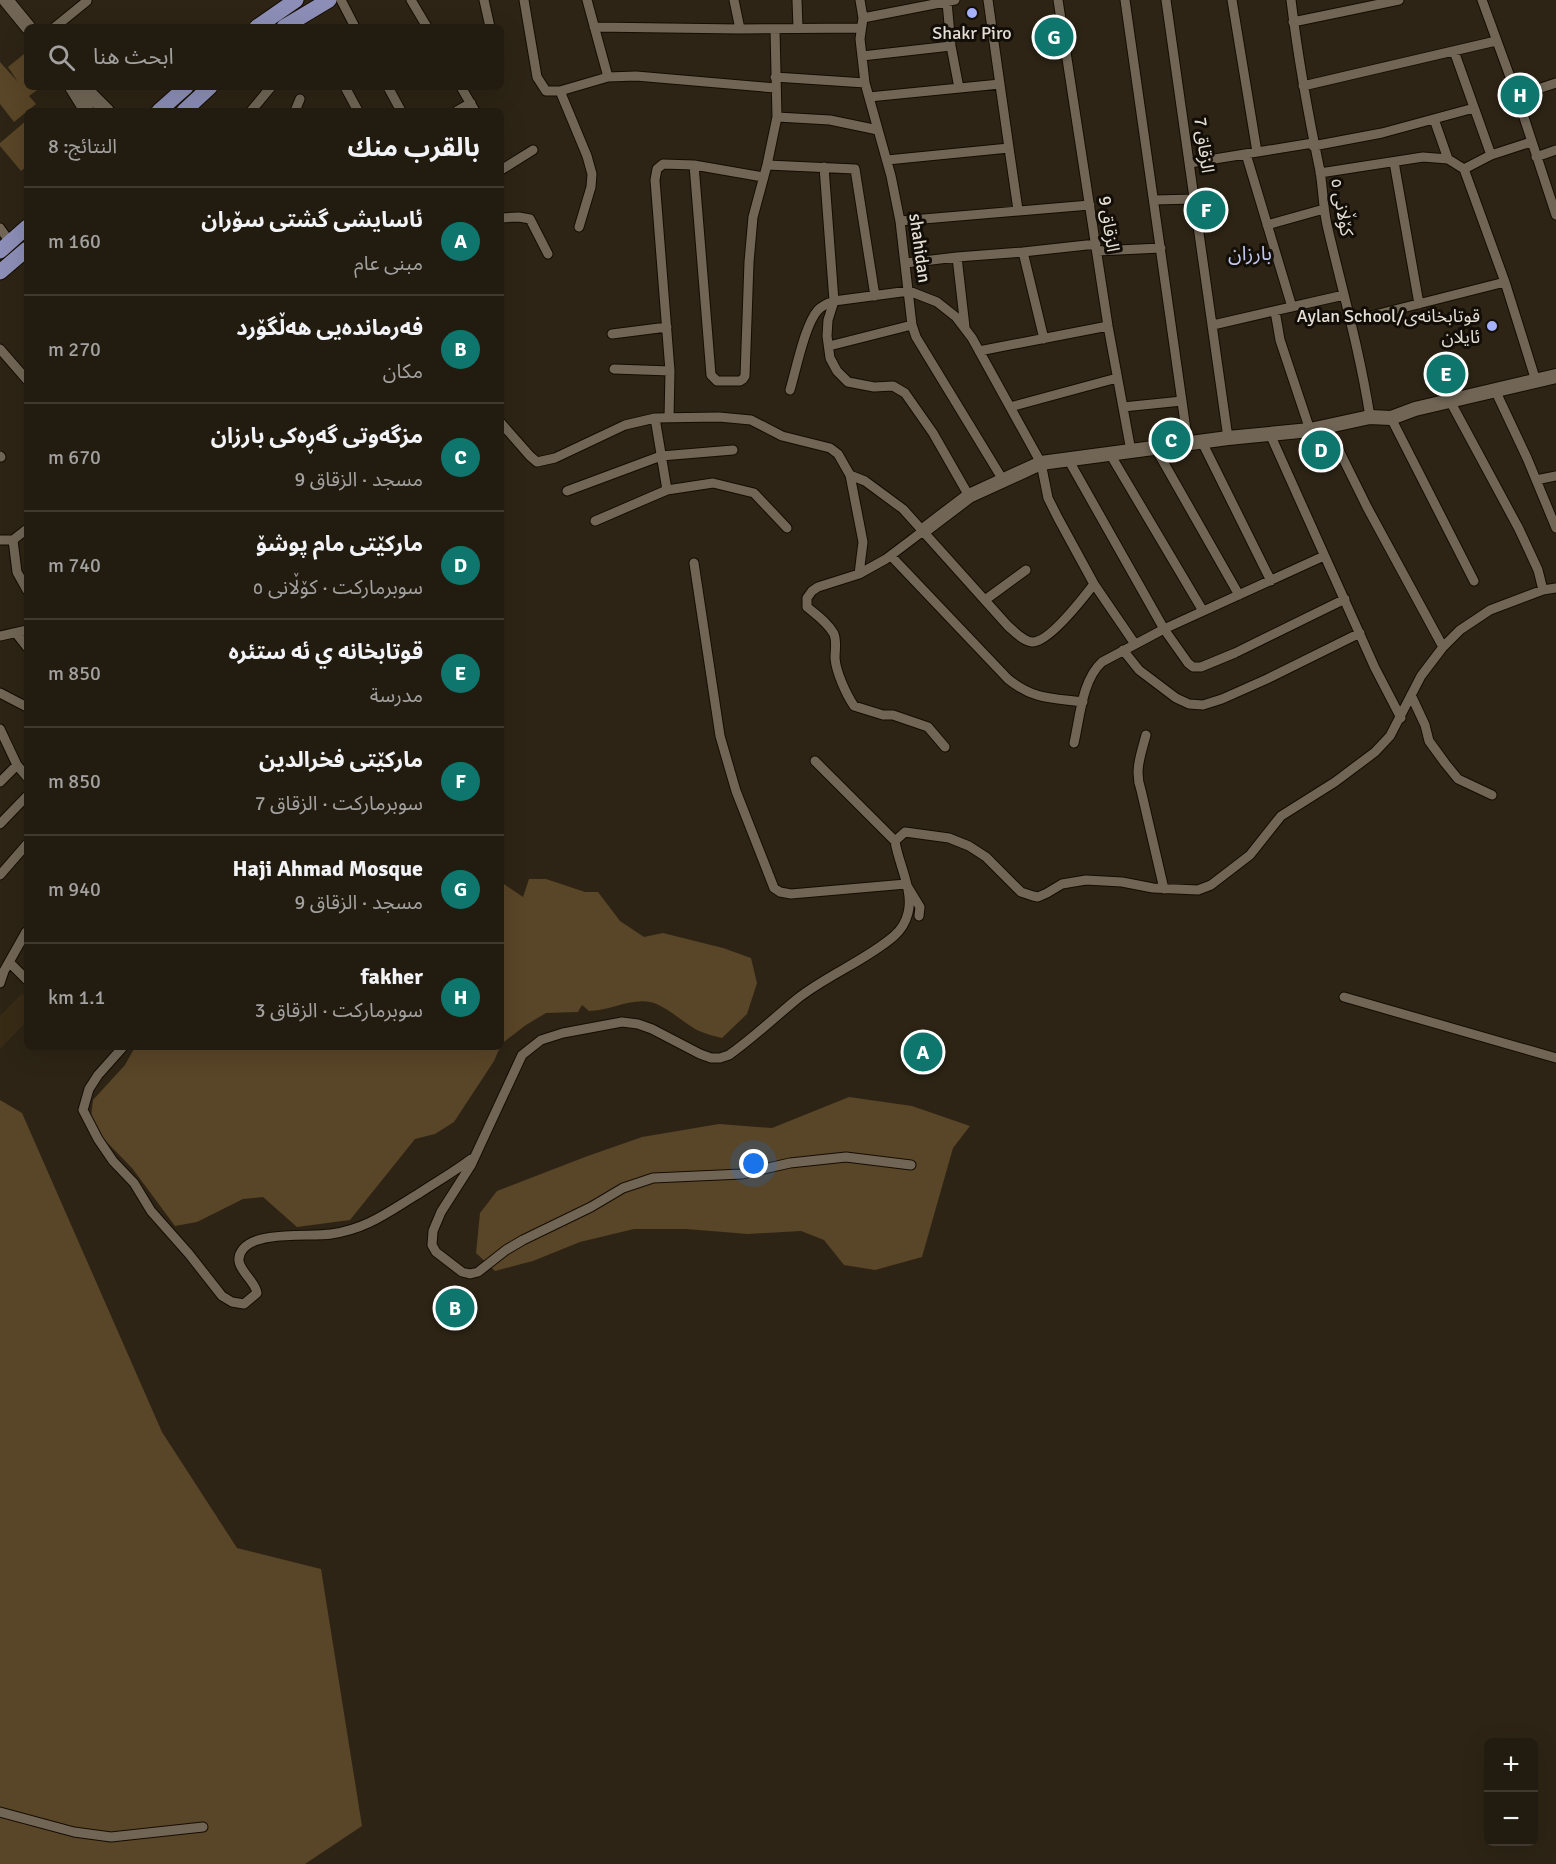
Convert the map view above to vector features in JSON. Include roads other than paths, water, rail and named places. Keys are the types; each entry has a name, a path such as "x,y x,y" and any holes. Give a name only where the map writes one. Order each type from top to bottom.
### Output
{"main road":[{"path":"260,24 296,0"},
{"path":"289,24 329,0"},
{"path":"162,108 183,90"},
{"path":"187,108 207,90"},
{"path":"5,247 24,230"},
{"path":"0,272 24,252"}],"street":[{"path":"341,0 353,24"},
{"path":"411,0 425,24"},
{"path":"484,0 489,24"},
{"path":"524,0 537,77 546,90 560,92 608,77 636,76 775,88"},
{"path":"587,0 608,77"},
{"path":"735,0 740,29"},
{"path":"797,0 798,28"},
{"name":"shahidan","path":"860,0 862,23 860,39 865,83 900,221 912,325 916,337 1003,480"},
{"path":"988,0 1018,210"},
{"name":"الزقاق 9","path":"1058,0 1108,326 1131,452"},
{"path":"1125,0 1182,401 1195,443 1271,581"},
{"name":"الزقاق 7","path":"1166,0 1228,438"},
{"path":"1232,0 1257,152"},
{"name":"کۆڵانی ٥","path":"1290,0 1313,144 1320,173 1324,209 1362,369 1370,417"},
{"path":"1293,22 1399,0"},
{"path":"1482,0 1517,96 1556,215"},
{"path":"3,1 25,24"},
{"path":"59,24 87,1"},
{"path":"594,27 798,28 862,23 944,1 959,88"},
{"path":"694,165 711,375 717,381 740,381 744,380 745,376 753,217 777,117 775,29"},
{"path":"1303,86 1496,41"},
{"path":"862,56 951,46"},
{"path":"1454,51 1491,155"},
{"path":"775,77 865,83"},
{"path":"1517,96 1556,83"},
{"path":"869,97 1000,84"},
{"path":"74,90 85,108"},
{"path":"84,90 104,108"},
{"path":"254,108 268,90"},
{"path":"347,90 356,108"},
{"path":"390,90 399,108"},
{"path":"463,90 473,107"},
{"path":"560,92 592,174 591,187 579,227"},
{"path":"296,108 300,99"},
{"path":"1190,163 1382,133 1473,108"},
{"path":"777,117 830,120 878,130"},
{"path":"1434,119 1448,159"},
{"path":"1464,169 1491,155 1531,142"},
{"path":"886,160 1009,148"},
{"path":"504,165 533,150"},
{"path":"1536,156 1556,150"},
{"path":"1246,154 1292,307"},
{"path":"1320,173 1423,157 1448,159 1464,169 1505,282 1536,381"},
{"path":"1394,162 1419,304"},
{"path":"669,418 670,371 655,180 657,169 663,164 694,165 762,177"},
{"path":"767,165 855,169 875,296"},
{"path":"824,167 834,301 828,320 827,336 831,358 837,371 848,382 874,387 893,386 905,393 933,434 969,496"},
{"path":"1154,200 1195,199"},
{"path":"900,221 1090,205"},
{"path":"1267,225 1324,209"},
{"path":"504,218 530,219 548,254"},
{"path":"0,228 5,247"},
{"path":"906,263 1096,247 1161,248"},
{"path":"1023,252 1044,339"},
{"path":"957,257 966,330"},
{"path":"1351,321 1505,282"},
{"path":"790,390 808,329 816,311 824,305 834,301 909,291 937,302 956,317 979,351 1041,463 1048,498 1094,584 1135,644"},
{"path":"1213,325 1344,295"},
{"path":"1275,311 1280,340 1310,430"},
{"path":"829,346 912,325"},
{"path":"979,351 1108,326"},
{"path":"612,334 667,327"},
{"path":"0,349 24,374"},
{"path":"614,369 670,371"},
{"path":"945,747 928,727 894,715 884,715 854,706 845,693 835,659 837,648 834,635 825,622 807,607 807,598 812,591 859,574 891,556 969,496 1041,463 1228,438 1310,430 1370,417 1391,417 1415,409 1556,376"},
{"path":"1010,407 1117,378"},
{"path":"1495,390 1556,528"},
{"path":"1123,407 1182,401"},
{"path":"1450,401 1519,529 1538,570 1543,590"},
{"path":"504,426 537,462 555,458 625,425 655,418 718,417 751,420 782,436 830,448 838,454 850,474 863,542 859,574"},
{"path":"1391,417 1474,581"},
{"path":"655,418 667,490"},
{"path":"1327,426 1377,527 1443,647"},
{"path":"1270,434 1375,668 1401,718"},
{"path":"1156,449 1239,595"},
{"path":"567,491 661,456 733,450"},
{"path":"1110,454 1203,611"},
{"path":"1068,459 1164,629 1193,667 1201,667 1235,653 1345,599"},
{"path":"850,474 865,481 903,509 1008,626 1023,639 1031,642 1039,641 1064,621 1094,584"},
{"path":"1536,480 1556,476"},
{"path":"595,521 667,490 713,483 754,493 787,528"},
{"path":"0,540 13,540 24,531"},
{"path":"13,540 17,572 24,585"},
{"path":"891,556 1008,679 1029,693 1043,698 1083,702"},
{"path":"1074,743 1089,679 1102,662 1164,629 1324,556"},
{"path":"694,563 720,736 736,791 774,888 791,894 906,884"},
{"path":"986,600 1026,570"},
{"path":"895,841 905,832 949,838 986,856 1021,892 1038,897 1062,884 1086,880 1122,882 1164,889 1198,890 1211,885 1250,855 1281,816 1335,782 1374,752 1390,736 1421,676 1443,647 1460,630 1490,610 1543,590 1556,588"},
{"path":"0,636 24,631"},
{"path":"16,633 24,643"},
{"path":"1124,650 1139,670 1176,698 1189,704 1203,705 1267,679 1360,633"},
{"path":"0,693 24,705"},
{"path":"1411,695 1425,725 1429,741 1445,764 1458,779 1492,795"},
{"path":"0,782 24,772 1,732"},
{"path":"1146,735 1137,767 1137,779 1164,889"},
{"path":"815,761 895,841 910,900 909,912 904,924 880,947 843,968 797,999 729,1056 711,1058 652,1029 622,1022 574,1030 541,1040 522,1055 476,1156 441,1212 432,1245 445,1260 462,1272 470,1274 478,1272 523,1240 624,1188 653,1178 742,1174 790,1163 846,1157 911,1165"},
{"path":"0,824 24,799"},
{"path":"0,875 24,847"},
{"path":"906,884 920,907 919,916"},
{"path":"0,983 5,968 24,935"},
{"path":"5,968 24,978"},
{"path":"1344,997 1556,1058"},
{"path":"120,1050 89,1089 83,1110 98,1139 113,1161 134,1183 151,1211 222,1296 232,1302 244,1304 257,1293 256,1287 240,1266 239,1257 243,1249 253,1242 267,1238 332,1234 368,1224 441,1181 476,1156"},
{"path":"0,1812 74,1832 111,1838 203,1827"}],"place":[{"name":"Shakr Piro","path":"972,13"},
{"name":"Haji Ahmad Mosque","path":"1054,37"},
{"name":"fakher","path":"1520,95"},
{"name":"مارکێتی فخرالدین","path":"1206,210"},
{"name":"Aylan School/قوتابخانەی ئایلان","path":"1492,326"},
{"name":"قوتابخانه ي ئه ستئره","path":"1446,374"},
{"name":"مزگەوتی گەڕەکی بارزان","path":"1171,440"},
{"name":"مارکێتی مام پوشۆ","path":"1321,450"},
{"name":"ئاسایشی گشتی سۆران","path":"923,1052"},
{"name":"فەرماندەیی هەڵگۆرد","path":"455,1308"}],"district":[{"name":"بارزان","path":"1250,253"}]}
